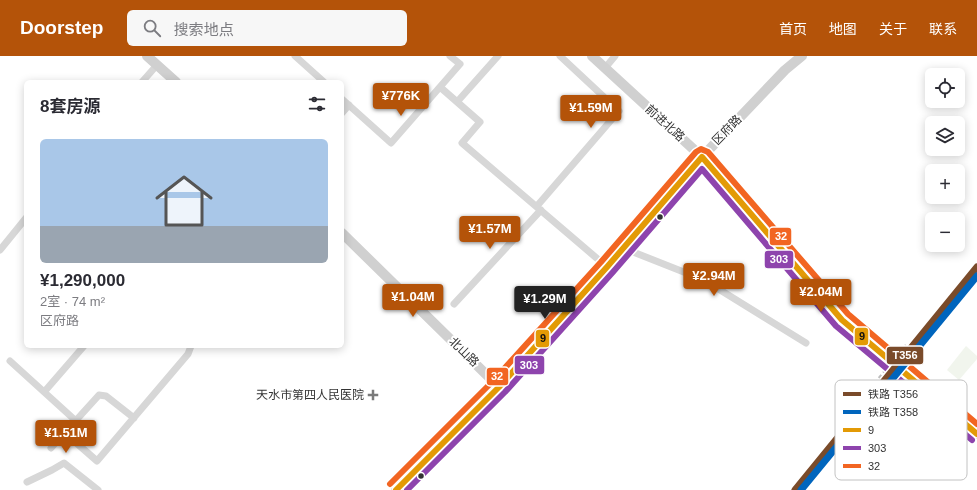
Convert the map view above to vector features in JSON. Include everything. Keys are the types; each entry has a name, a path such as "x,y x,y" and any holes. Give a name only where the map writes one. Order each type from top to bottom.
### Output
{"main road":[{"path":"147,56 174,80"},
{"name":"前进北路","path":"592,56 702,157 842,320 913,380"},
{"name":"区府路","path":"396,490 499,387 607,267 702,157 785,70 802,56"},
{"name":"北山路","path":"344,235 499,387"},
{"name":"前进北路","path":"967,426 977,434"}],"street":[{"path":"295,56 322,80"},
{"path":"344,100 391,143 460,64 450,56"},
{"path":"457,102 498,56"},
{"path":"454,304 539,208 619,111 560,56"},
{"path":"605,68 615,56"},
{"path":"144,80 157,65"},
{"path":"440,87 480,122 462,143 607,267"},
{"path":"344,111 349,105"},
{"path":"0,250 24,220"},
{"path":"623,248 704,280 806,343"},
{"path":"45,391 82,348"},
{"path":"65,433 97,461 188,354 190,348"},
{"path":"10,361 45,391 76,421"},
{"path":"51,448 99,395 106,396 134,418"},
{"path":"27,482 64,463 98,490"}],"shaded area":[{"path":"966,346 977,356 977,359 959,380 947,370"}],"railway":[{"path":"877,380 906,345"}],"rail line":[{"name":"T356","path":"885,380 977,267"},
{"name":"T358","path":"891,380 977,276"},
{"name":"T356","path":"795,490 835,441"},
{"name":"T358","path":"801,490 835,449"}],"transit line":[{"name":"32","path":"390,484 493,381 601,262 696,152 701,149 708,152 848,314 925,380"},
{"name":"9","path":"396,490 499,387 607,267 702,157 842,320 913,380"},
{"name":"303","path":"407,490 505,392 613,272 702,169 836,326 900,380"},
{"name":"32","path":"967,415 977,424"},
{"name":"9","path":"967,426 977,434"},
{"name":"303","path":"967,436 972,440"}],"place":[{"name":"天水市第四人民医院","path":"373,395"}]}
